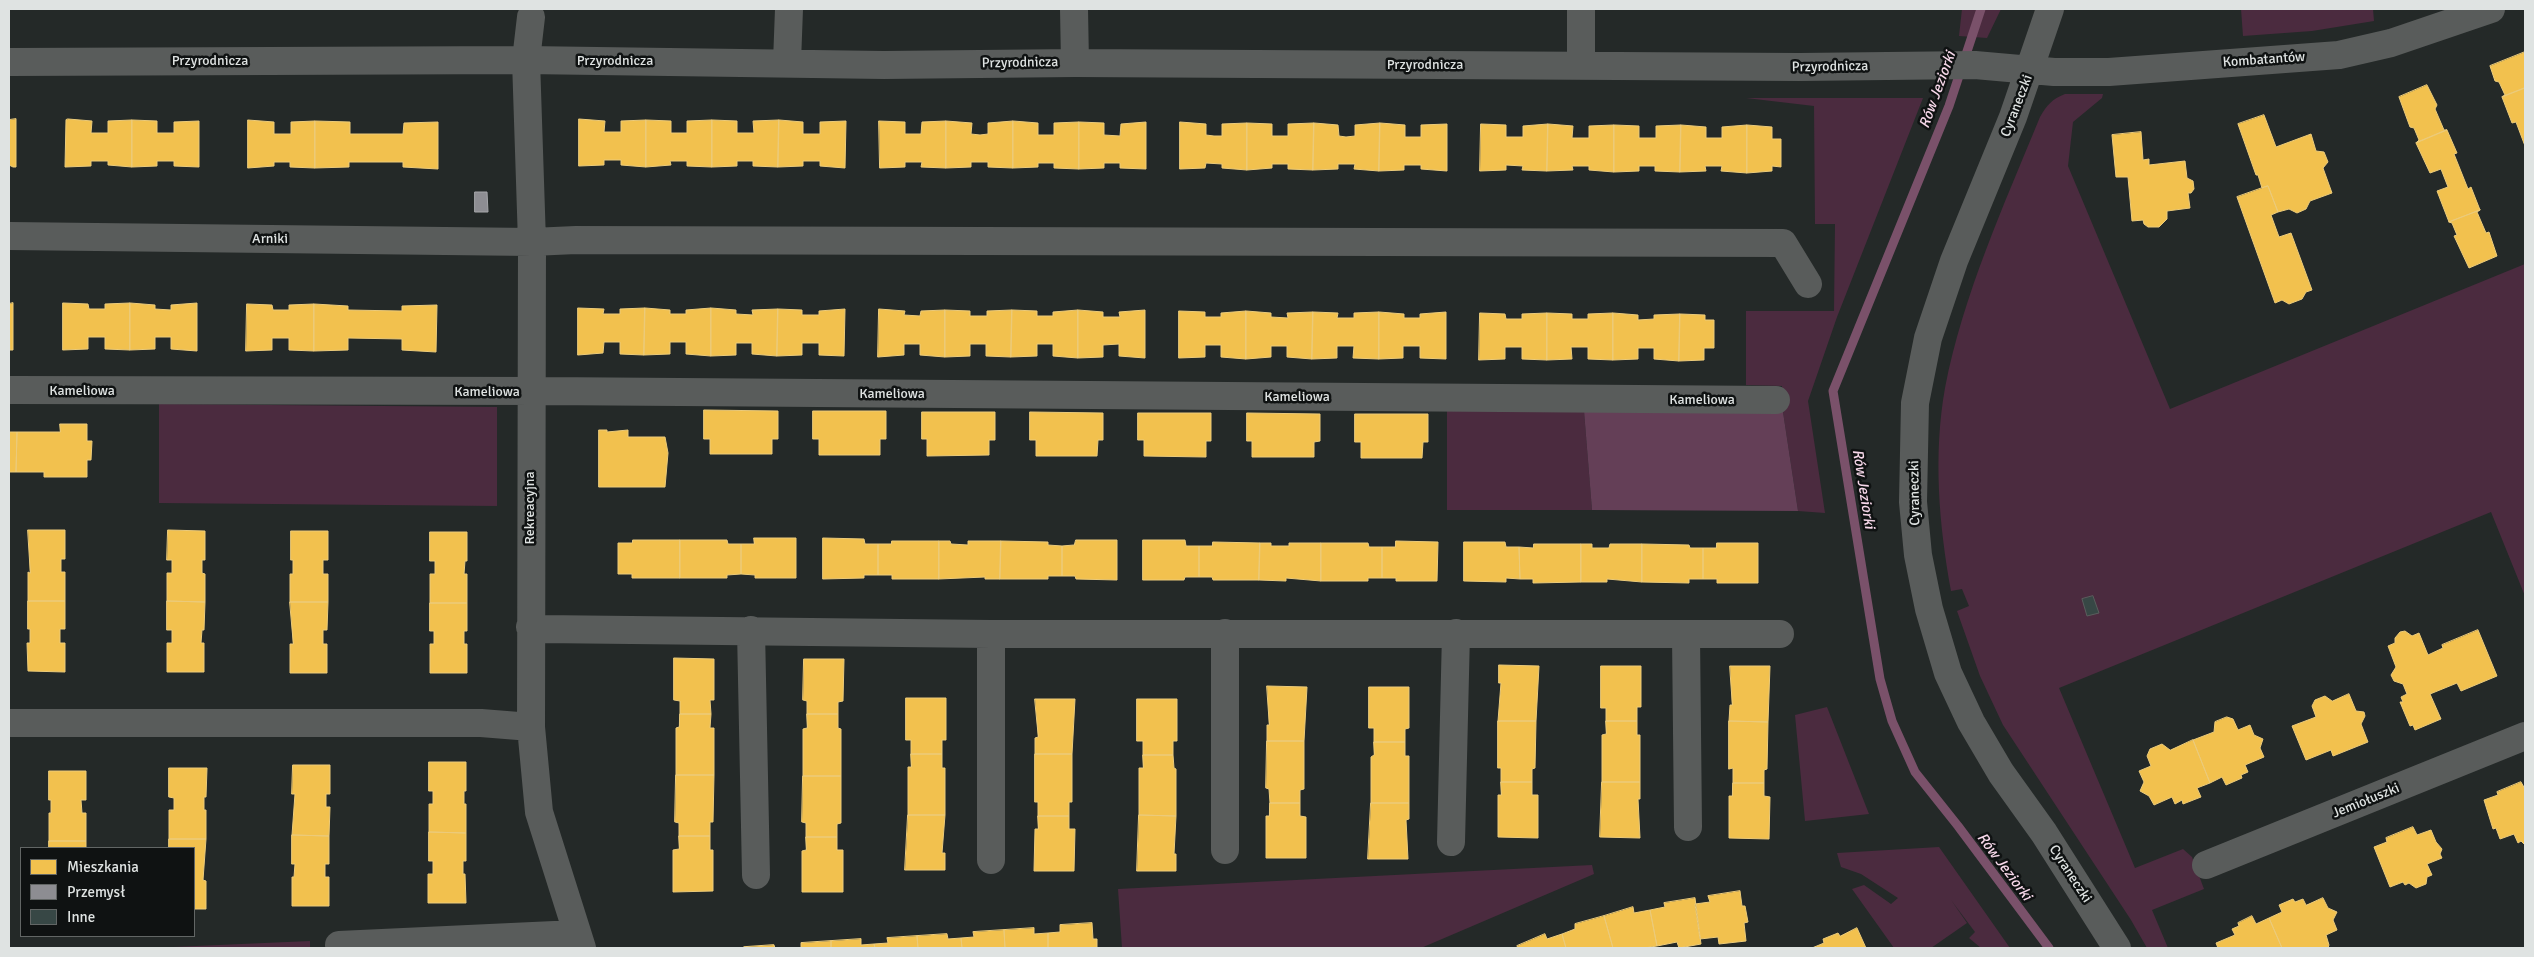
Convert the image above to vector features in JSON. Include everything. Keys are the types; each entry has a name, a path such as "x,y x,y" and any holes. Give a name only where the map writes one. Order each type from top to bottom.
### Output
{"street":[{"path":"787,62 789,9"},
{"path":"1074,9 1075,63"},
{"path":"1580,66 1581,9"},
{"name":"Cyraneczki","path":"2050,9 2030,70 1975,212 1954,260 1928,338 1915,403 1914,502 1918,555 1929,609 1948,673 1971,722 2000,772 2044,833 2117,948"},
{"name":"Kombatantów","path":"2030,70 2109,72 2339,55 2390,44 2491,9"},
{"name":"Rekreacyjna","path":"531,17 526,60 532,242 530,393 531,727 539,812 579,941"},
{"name":"Przyrodnicza","path":"9,62 526,60 787,62 884,65 1075,63 1799,68 1975,65 2030,70"},
{"name":"Arniki","path":"9,236 532,242 596,240 1783,244 1808,284"},
{"name":"Kameliowa","path":"9,390 1776,400"},
{"path":"530,627 541,629 991,634 1780,634"},
{"path":"751,630 756,875"},
{"path":"1225,633 1225,850"},
{"path":"991,634 991,860"},
{"path":"1451,842 1456,634"},
{"path":"1686,635 1688,827"},
{"path":"9,723 481,723 531,727"},
{"name":"Jemiołuszki","path":"2206,865 2525,736"},
{"path":"339,946 579,941"}],"shaded area":[{"path":"1962,9 2001,9 1987,38 1959,36"},
{"path":"2241,9 2373,9 2374,21 2312,31 2243,36"},
{"path":"2065,94 2103,94 2102,98 2073,122 2068,166 2170,409 2525,264 2525,596 2491,512 2059,688 2135,868 2183,849 2192,857 2204,889 2152,910 2168,948 2147,948 2131,920 2003,725 1980,676 1957,611 1969,606 1962,589 1951,591 1943,541 1938,464 1941,413 1945,388 1962,319 1999,217 2040,117 2050,103"},
{"path":"1746,98 1923,98 1837,317 1808,401 1825,513 1798,511 1783,412 1782,386 1746,385 1746,311 1834,311 1835,224 1815,224 1814,106"},
{"path":"159,404 497,407 497,506 159,503"},
{"path":"1447,410 1584,411 1592,510 1447,510"},
{"path":"1584,411 1783,412 1798,511 1592,510"},
{"path":"1827,707 1869,814 1805,821 1795,715"},
{"path":"1939,847 2010,948 1981,948 1969,938 1975,932 1951,900 1967,923 1931,948 1894,948 1852,889 1864,885 1891,904 1898,898 1861,874 1841,867 1837,853"},
{"path":"1592,865 1594,874 1421,948 1122,948 1118,889"},
{"path":"310,941 310,948 150,948"}],"building: Mieszkania":[{"path":"2525,52 2525,88 2502,97 2505,95 2499,82 2495,81 2490,66"},
{"path":"2427,85 2437,105 2435,109 2444,130 2447,130 2416,143 2419,140 2414,128 2410,127 2399,97"},
{"path":"2525,88 2525,146 2516,122 2512,123 2502,97"},
{"path":"2264,115 2276,147 2311,134 2316,151 2324,152 2328,162 2323,168 2332,193 2310,201 2306,209 2297,213 2289,209 2278,212 2268,186 2262,188 2258,175 2256,175 2238,124"},
{"path":"16,119 16,167 13,167 9,165 9,120"},
{"path":"579,119 605,121 604,132 621,132 621,121 646,120 646,167 621,165 621,160 604,160 604,165 579,166"},
{"path":"66,120 92,121 91,133 108,133 108,121 132,120 132,167 108,165 108,161 91,161 91,166 65,167"},
{"path":"132,120 157,121 157,133 174,133 174,122 199,121 199,167 174,166 174,161 157,161 157,166 132,167"},
{"path":"248,120 274,122 274,134 291,134 291,122 315,121 315,168 290,167 290,162 274,162 274,166 248,168"},
{"path":"646,120 671,121 671,133 687,133 687,121 712,120 712,167 687,166 687,161 670,161 671,165 646,167"},
{"path":"712,120 737,121 737,133 754,133 753,121 779,120 778,167 753,166 753,161 737,161 737,166 712,167"},
{"path":"779,120 803,122 803,134 820,134 820,122 846,121 845,168 820,166 820,161 803,161 803,166 778,167"},
{"path":"315,121 350,122 350,134 403,134 404,123 438,122 438,169 403,167 403,162 349,162 349,167 315,168"},
{"path":"879,121 905,122 905,134 921,134 922,122 946,121 946,168 921,167 922,162 905,162 905,167 880,168"},
{"path":"946,121 972,123 971,134 980,135 988,134 988,123 1013,121 1013,168 988,167 988,162 971,162 971,167 946,168"},
{"path":"1013,121 1038,123 1038,135 1054,135 1054,123 1079,122 1079,169 1054,168 1054,163 1038,163 1038,167 1013,168"},
{"path":"1079,122 1104,123 1104,135 1120,136 1121,124 1146,122 1146,169 1120,168 1120,163 1104,163 1104,168 1079,169"},
{"path":"1180,122 1206,124 1206,135 1214,136 1222,136 1222,124 1247,123 1247,170 1222,168 1222,164 1206,163 1205,168 1180,169"},
{"path":"1247,123 1272,124 1272,136 1288,136 1288,124 1314,123 1313,170 1288,169 1288,164 1272,164 1272,168 1247,170"},
{"path":"1314,123 1338,125 1339,136 1346,137 1355,136 1355,125 1380,123 1379,171 1354,169 1355,164 1338,164 1338,169 1313,170"},
{"path":"1380,123 1405,125 1405,137 1421,137 1421,125 1447,124 1447,171 1421,169 1421,165 1404,165 1404,170 1379,171"},
{"path":"1481,124 1506,125 1506,137 1523,137 1523,126 1548,124 1547,171 1522,170 1523,166 1506,165 1506,170 1480,171"},
{"path":"1548,124 1573,126 1572,138 1589,138 1589,126 1614,125 1614,172 1589,170 1589,166 1572,166 1573,170 1547,171"},
{"path":"1614,125 1639,126 1639,138 1656,138 1656,126 1681,125 1680,172 1655,171 1655,166 1639,166 1639,171 1614,172"},
{"path":"1681,125 1706,127 1706,138 1722,138 1722,127 1747,125 1747,173 1721,171 1722,166 1705,166 1706,171 1680,172"},
{"path":"1747,125 1772,127 1772,139 1781,139 1781,167 1772,166 1772,171 1747,173"},
{"path":"2447,130 2457,153 2454,154 2468,189 2471,187 2480,210 2449,222 2437,191 2448,187 2441,169 2430,173 2416,143"},
{"path":"2141,132 2143,160 2149,159 2149,165 2185,161 2187,178 2193,181 2194,189 2191,193 2188,193 2190,208 2167,211 2167,219 2159,227 2148,227 2144,224 2143,220 2132,221 2128,177 2116,177 2112,135"},
{"path":"2268,186 2278,212 2271,215 2279,237 2291,233 2312,290 2306,292 2302,299 2289,304 2282,300 2275,303 2237,197"},
{"path":"2480,210 2477,212 2486,233 2489,232 2497,256 2469,268 2454,236 2457,235 2452,223 2449,222"},
{"path":"13,303 13,350 10,350 9,304"},
{"path":"63,303 88,304 89,309 105,309 105,304 130,303 130,350 105,349 105,337 88,337 88,349 63,350"},
{"path":"130,303 155,305 155,309 171,310 171,305 197,303 197,351 171,349 171,337 155,337 155,349 130,350"},
{"path":"247,304 272,305 273,310 289,310 289,305 314,304 314,351 289,350 289,338 272,338 272,350 246,351"},
{"path":"314,304 348,306 348,310 402,311 402,306 437,305 436,352 402,350 402,339 348,338 348,350 314,351"},
{"path":"578,308 604,309 603,314 620,314 620,309 645,308 644,355 620,354 620,342 604,342 603,353 578,355"},
{"path":"645,308 670,310 670,314 686,314 686,310 711,308 711,356 686,354 686,342 670,342 670,354 644,355"},
{"path":"711,308 736,310 736,314 753,315 752,310 778,309 777,356 752,354 752,343 736,343 736,355 711,356"},
{"path":"778,309 802,310 802,315 819,315 819,311 845,309 844,356 819,355 819,343 802,343 802,355 777,356"},
{"path":"879,309 905,311 904,315 920,316 921,311 945,310 945,357 920,355 920,344 904,344 904,355 878,357"},
{"path":"945,310 970,311 970,316 987,316 987,311 1012,310 1011,357 986,356 986,344 970,344 970,356 945,357"},
{"path":"1012,310 1037,311 1037,316 1053,316 1053,312 1078,310 1078,358 1053,356 1053,344 1037,344 1037,356 1011,357"},
{"path":"1078,310 1103,312 1103,317 1120,317 1119,312 1145,310 1145,358 1119,356 1119,344 1103,345 1103,357 1078,358"},
{"path":"1179,311 1205,312 1205,317 1221,317 1221,313 1246,311 1246,359 1221,357 1221,345 1205,345 1205,357 1179,358"},
{"path":"1246,311 1271,313 1271,317 1288,318 1287,313 1313,312 1312,359 1287,357 1287,346 1271,346 1271,357 1246,359"},
{"path":"1313,312 1338,313 1337,318 1354,318 1354,313 1379,312 1379,359 1353,358 1354,346 1337,346 1337,358 1312,359"},
{"path":"1379,312 1404,314 1404,318 1420,318 1420,314 1446,312 1446,359 1420,358 1420,346 1403,346 1403,358 1379,359"},
{"path":"1480,313 1505,314 1506,319 1522,319 1522,314 1547,313 1547,360 1522,359 1522,347 1505,347 1505,359 1479,360"},
{"path":"1547,313 1572,314 1572,319 1588,319 1588,314 1613,313 1613,360 1588,359 1588,347 1571,347 1572,359 1547,360"},
{"path":"1613,313 1638,315 1638,320 1654,319 1654,315 1680,314 1679,361 1654,359 1654,348 1638,348 1638,359 1613,360"},
{"path":"1680,314 1705,315 1705,320 1714,320 1714,348 1704,348 1704,360 1679,361"},
{"path":"704,410 778,411 778,439 772,439 772,454 710,454 710,439 704,439"},
{"path":"813,411 886,411 886,439 880,439 880,455 819,455 819,439 813,439"},
{"path":"922,412 995,412 995,440 989,440 989,455 927,456 927,439 922,439"},
{"path":"1030,412 1103,413 1103,440 1098,440 1097,456 1036,456 1036,440 1030,440"},
{"path":"1138,413 1211,413 1211,441 1206,441 1206,457 1144,456 1144,440 1138,440"},
{"path":"1247,413 1320,414 1320,441 1314,442 1314,457 1252,457 1252,441 1247,441"},
{"path":"1355,414 1428,414 1428,442 1423,442 1422,458 1361,458 1361,442 1355,442"},
{"path":"60,424 87,424 87,441 92,441 91,460 87,460 87,477 44,477 44,472 16,472 17,432 60,432"},
{"path":"599,430 607,430 607,432 628,430 628,437 665,437 668,453 665,487 599,487"},
{"path":"9,432 17,432 16,472 9,472"},
{"path":"28,530 65,530 65,559 61,559 61,572 65,572 65,601 28,601 28,572 30,573"},
{"path":"168,530 205,531 205,560 202,560 202,573 205,574 205,602 167,601 167,573 172,573 172,560 167,560"},
{"path":"291,531 328,531 328,560 323,560 323,574 328,574 328,602 290,602 290,574 293,574"},
{"path":"430,532 467,532 467,561 465,561 464,574 467,574 467,603 430,603 430,574 435,574 435,561 430,561"},
{"path":"754,538 796,538 796,578 755,578 755,575 741,574 741,544 754,544"},
{"path":"823,538 864,539 865,544 878,544 878,575 864,575 864,578 823,579"},
{"path":"633,540 680,540 680,578 632,578 632,574 618,574 618,543 632,543"},
{"path":"680,540 727,540 728,544 741,544 741,574 727,575 727,578 680,578"},
{"path":"1076,540 1117,540 1117,580 1076,579 1075,576 1062,576 1062,546 1074,545"},
{"path":"1143,540 1185,540 1186,546 1199,546 1199,577 1185,577 1184,580 1143,580"},
{"path":"892,541 939,541 939,579 892,579 892,575 878,575 878,544 891,544"},
{"path":"939,541 950,541 951,544 968,545 968,541 1001,541 1000,579 985,579 985,577 939,579"},
{"path":"1001,541 1048,542 1048,545 1062,546 1062,576 1048,576 1048,579 1000,579"},
{"path":"1396,541 1438,542 1437,581 1396,581 1396,578 1382,578 1382,547 1395,547"},
{"path":"1213,542 1260,543 1259,580 1213,580 1212,577 1199,577 1199,546 1212,546"},
{"path":"1464,542 1505,542 1506,547 1519,547 1520,579 1506,578 1506,582 1464,581"},
{"path":"1260,543 1271,543 1271,546 1289,546 1289,543 1321,543 1321,581 1286,578 1286,581 1259,580"},
{"path":"1321,543 1368,543 1369,547 1382,547 1382,578 1368,578 1368,581 1321,581"},
{"path":"1717,543 1758,543 1758,583 1717,583 1717,579 1703,579 1703,548 1716,548"},
{"path":"1534,544 1581,544 1581,582 1533,583 1533,579 1520,579 1519,547 1533,548"},
{"path":"1581,544 1592,544 1592,548 1609,548 1610,544 1642,544 1642,582 1607,579 1607,582 1581,582"},
{"path":"1642,544 1689,545 1690,548 1703,548 1703,579 1689,579 1689,583 1642,582"},
{"path":"28,601 65,601 65,629 60,629 60,643 65,643 65,672 28,671 27,643 30,643 30,629 28,629"},
{"path":"167,601 205,602 204,630 202,630 201,643 204,643 204,672 167,672 167,643 172,643 172,630 167,630"},
{"path":"290,602 328,602 327,630 323,630 323,644 327,644 327,673 290,673 290,644 293,644"},
{"path":"430,603 467,603 467,631 464,631 464,644 467,644 467,673 430,673 430,644 434,644 434,631 430,631"},
{"path":"2478,630 2497,676 2461,691 2457,683 2430,694 2441,719 2415,730 2413,725 2410,726 2400,702 2403,702 2401,697 2407,694 2403,684 2394,681 2391,675 2396,667 2388,646 2395,643 2395,638 2400,632 2405,631 2412,636 2419,633 2428,655 2443,648 2442,645"},
{"path":"674,658 714,659 714,700 710,700 711,714 680,714 680,701 674,700"},
{"path":"804,659 844,659 843,701 838,702 838,714 807,714 807,701 803,700"},
{"path":"1499,665 1539,666 1536,721 1498,721 1501,683 1499,683"},
{"path":"1601,666 1641,666 1641,707 1637,707 1637,721 1606,721 1606,708 1601,708"},
{"path":"1730,666 1770,666 1768,722 1729,721 1730,705 1732,705"},
{"path":"1267,686 1307,687 1304,741 1267,741 1267,725 1269,725"},
{"path":"1369,687 1409,687 1409,728 1405,729 1405,742 1374,742 1374,728 1369,728"},
{"path":"2349,694 2356,711 2364,712 2365,716 2361,724 2368,742 2333,756 2331,750 2306,760 2292,726 2316,717 2312,706 2315,700 2325,696 2332,701"},
{"path":"906,698 946,698 946,740 942,740 942,754 911,754 911,740 906,740"},
{"path":"1035,699 1075,699 1072,754 1035,754 1035,738 1038,737"},
{"path":"1137,699 1177,699 1177,741 1173,741 1173,755 1143,755 1143,741 1137,741"},
{"path":"680,714 711,714 710,728 714,728 714,775 676,775 676,728 679,727"},
{"path":"807,714 838,714 838,728 841,729 841,776 803,776 803,729 807,728"},
{"path":"2227,717 2233,719 2238,730 2250,725 2254,735 2263,739 2260,748 2264,757 2245,765 2248,772 2241,775 2242,778 2226,785 2222,777 2210,783 2193,740 2214,732 2215,722"},
{"path":"1498,721 1536,721 1535,768 1532,769 1532,782 1501,782 1501,768 1498,768"},
{"path":"1606,721 1637,721 1637,735 1640,735 1640,782 1602,782 1602,735 1606,734"},
{"path":"1729,721 1768,722 1767,769 1764,770 1764,783 1733,783 1733,768 1729,769"},
{"path":"2193,740 2210,783 2197,788 2201,797 2183,804 2182,800 2175,804 2172,797 2154,805 2149,796 2140,791 2144,782 2139,771 2151,766 2147,756 2150,749 2162,744 2170,750"},
{"path":"1267,741 1304,741 1304,789 1300,790 1300,803 1270,803 1269,789 1266,788"},
{"path":"1374,742 1405,742 1405,756 1409,756 1409,803 1371,803 1371,757 1374,755"},
{"path":"911,754 942,754 942,768 945,768 945,815 908,815 908,767 911,767"},
{"path":"1035,754 1072,754 1072,802 1069,802 1069,816 1038,816 1038,802 1035,802"},
{"path":"1143,755 1173,755 1174,768 1176,769 1176,816 1139,815 1139,768 1143,768"},
{"path":"429,762 466,762 464,804 466,804 466,833 429,832 429,804 433,804 433,791 429,791"},
{"path":"293,765 330,765 330,794 326,794 326,807 330,807 329,836 292,835 295,794 292,794"},
{"path":"169,768 207,768 206,797 204,797 206,839 169,839 169,810 174,810 174,798 169,797"},
{"path":"49,771 86,771 86,800 81,800 82,813 86,813 86,841 49,841 51,800 49,800"},
{"path":"676,775 714,775 713,822 710,822 710,836 679,836 679,823 675,822"},
{"path":"803,776 841,776 841,823 837,824 837,837 806,837 806,823 802,822"},
{"path":"1501,782 1532,782 1532,795 1538,795 1538,838 1498,837 1498,795 1501,795"},
{"path":"1602,782 1640,782 1640,799 1638,799 1640,838 1600,837"},
{"path":"2521,782 2525,789 2525,845 2521,841 2518,843 2514,834 2500,839 2496,828 2493,829 2484,800 2498,795 2497,792"},
{"path":"1733,783 1764,783 1764,796 1770,797 1769,839 1729,838 1729,796 1732,796"},
{"path":"1270,803 1300,803 1300,816 1306,817 1306,858 1266,858 1266,816 1269,816"},
{"path":"1371,803 1409,803 1409,819 1406,820 1408,859 1368,859"},
{"path":"908,815 945,815 942,853 945,853 945,870 905,870"},
{"path":"1139,815 1176,816 1174,854 1176,854 1176,871 1137,871"},
{"path":"1038,816 1069,816 1069,829 1075,829 1074,871 1034,871 1035,829 1038,829"},
{"path":"2413,827 2417,835 2431,830 2436,842 2442,849 2440,854 2442,858 2427,864 2432,875 2427,877 2426,884 2416,888 2409,883 2405,885 2403,882 2390,887 2374,847 2387,842 2386,838"},
{"path":"429,832 466,833 466,861 463,861 463,874 465,874 466,903 428,903 428,874 433,874 433,861 429,861"},
{"path":"292,835 329,836 329,864 325,864 325,877 329,877 329,906 292,906 292,877 294,877 295,864 292,864"},
{"path":"679,836 710,836 710,850 713,850 713,891 673,892 673,850 679,849"},
{"path":"806,837 837,837 837,850 843,850 843,892 802,892 802,851 806,850"},
{"path":"169,839 206,839 203,880 206,881 206,909 195,909 195,847 169,847"},
{"path":"49,841 86,841 86,847 49,847"},
{"path":"1740,891 1742,906 1745,906 1748,922 1744,923 1746,941 1719,944 1718,937 1700,939 1695,904 1710,902 1708,896"},
{"path":"1695,898 1701,944 1679,948 1677,942 1657,946 1650,910 1665,907 1664,903"},
{"path":"2323,898 2328,908 2337,912 2333,920 2337,930 2326,935 2328,948 2282,948 2269,918 2282,912 2279,905 2293,899 2295,902 2303,899 2306,905"},
{"path":"1633,907 1634,913 1650,910 1657,946 1613,948 1604,916"},
{"path":"1604,916 1613,948 1566,948 1562,934 1575,929 1575,924"},
{"path":"2252,916 2256,924 2269,918 2282,948 2218,948 2216,943 2235,935 2232,929 2239,926 2238,923"},
{"path":"1092,923 1093,939 1097,939 1097,948 1048,948 1048,933 1060,932 1060,925"},
{"path":"1034,928 1034,934 1048,933 1048,948 1005,948 1004,930"},
{"path":"1857,928 1866,948 1812,948 1824,943 1823,939 1838,933 1840,936"},
{"path":"1004,930 1005,948 962,948 961,938 974,937 973,932"},
{"path":"947,934 948,939 961,938 962,948 918,948 917,936"},
{"path":"1545,934 1547,939 1562,934 1566,948 1518,948 1517,946"},
{"path":"917,936 918,948 875,948 874,944 888,943 887,938"},
{"path":"861,939 861,945 874,944 875,948 831,948 831,941"},
{"path":"831,941 831,948 801,948 801,943"},
{"path":"774,945 775,948 744,947"}],"building: Przemysł":[{"path":"475,192 487,192 488,212 475,212"}],"building: Inne":[{"path":"2093,596 2099,613 2087,616 2082,599"}],"waterway":[{"name":"Rów Jeziorki","path":"1981,9 1949,106 1833,391 1880,679 1892,721 1915,772 1958,826 2049,948"}]}
